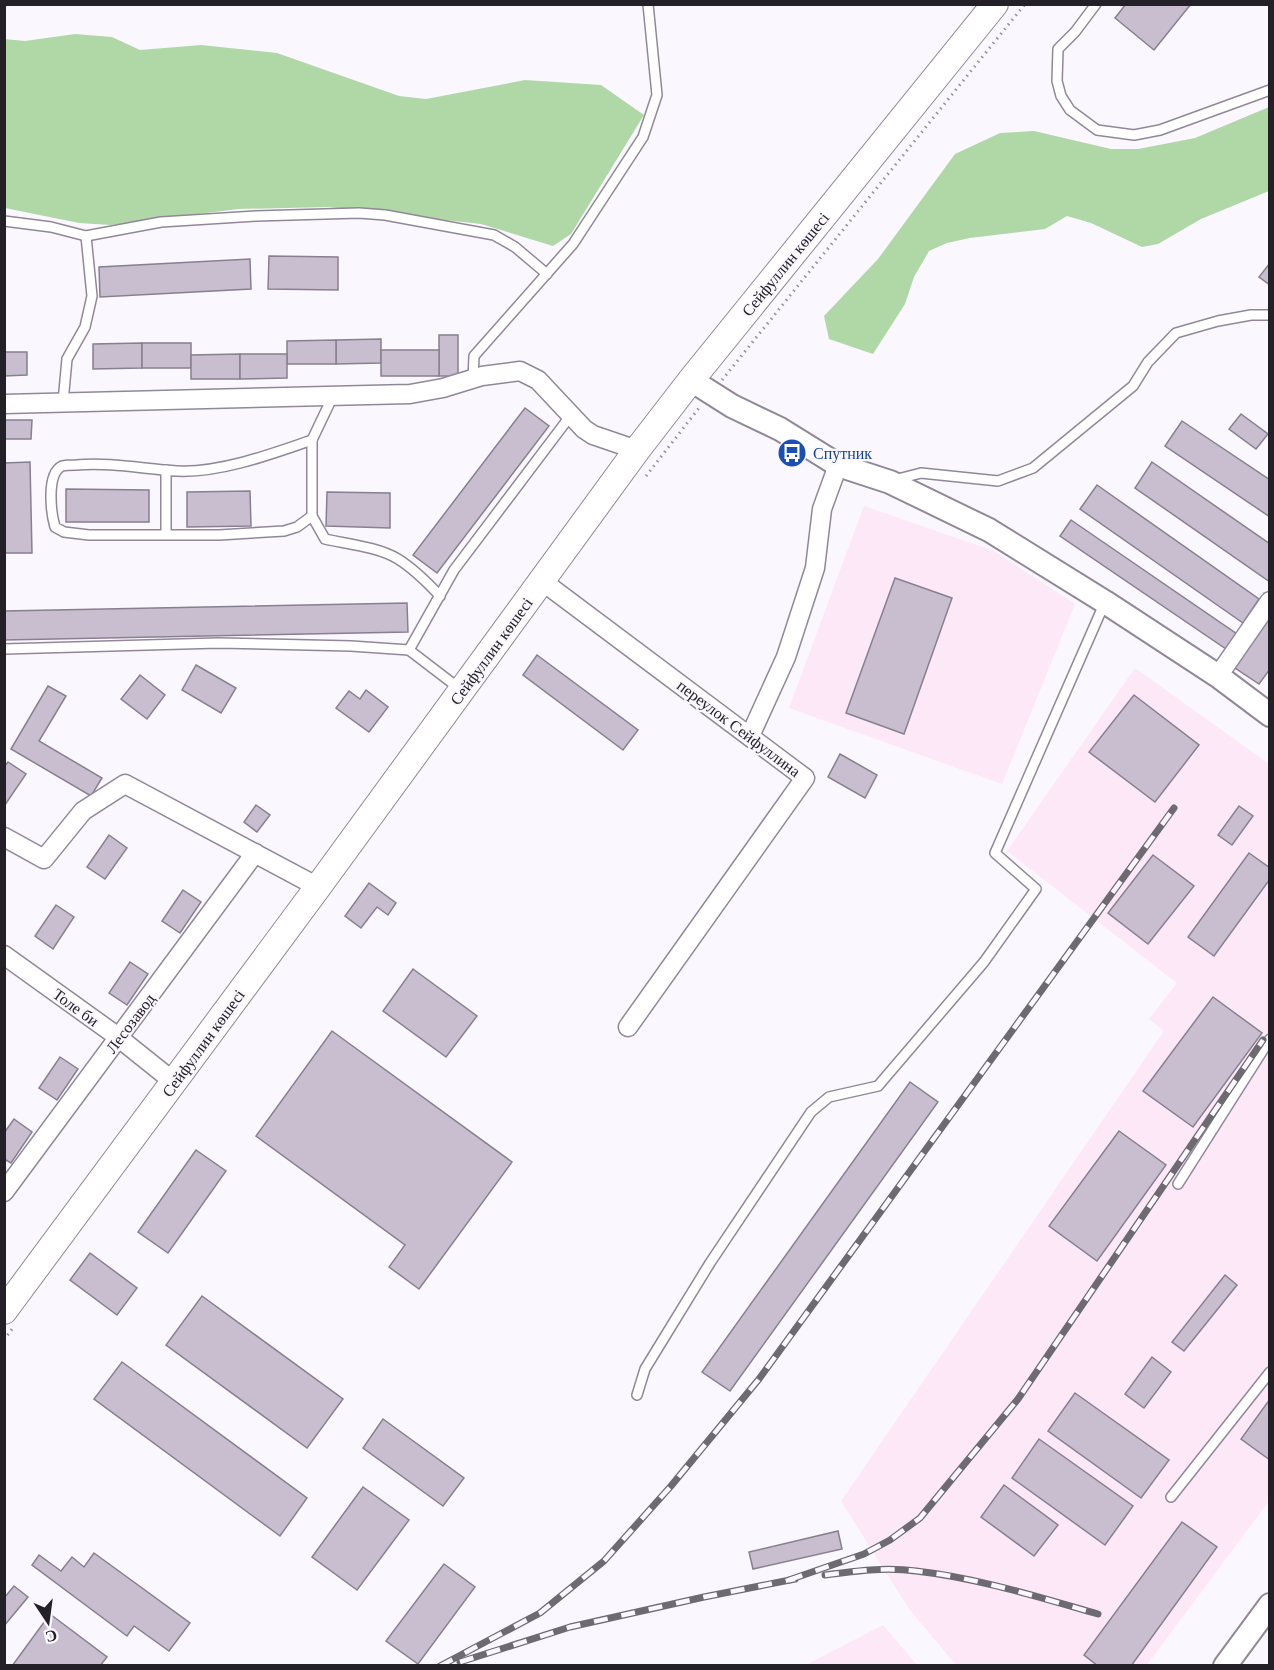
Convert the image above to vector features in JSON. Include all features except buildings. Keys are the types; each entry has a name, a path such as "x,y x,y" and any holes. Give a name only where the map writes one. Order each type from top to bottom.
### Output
{"main road":[{"name":"Сейфуллин көшесі","path":"11,1316 174,1082 637,450 701,386 995,4"}],"street":[{"path":"4,404 410,394 443,388 472,379 520,371 538,380 584,429 593,435 637,450"},
{"path":"701,386 780,429 838,465 890,482 989,530 1105,602 1267,708"},
{"path":"750,736 790,646 815,568 822,509 838,465"},
{"name":"переулок Сейфуллина","path":"542,581 805,778 628,1026"},
{"path":"1218,676 1269,601"},
{"path":"4,837 44,859 83,811 125,784 318,887"},
{"name":"Лесозавод","path":"4,1192 255,853"},
{"name":"Толе би","path":"4,955 174,1082"},
{"path":"1225,1665 1269,1605"}],"lane":[{"path":"472,379 474,356 573,244 643,137 657,95 648,4"},
{"path":"1096,4 1075,32 1058,49 1057,81 1061,96 1070,110 1096,130 1134,135 1160,130 1269,90"},
{"path":"4,221 51,227 86,236 161,222 256,216 385,214 494,235 515,247 547,274"},
{"path":"63,402 67,359 85,327 92,296 86,236"},
{"path":"890,482 921,473 998,481 1033,468 1133,386 1148,362 1176,333 1218,321 1251,315 1269,315"},
{"path":"333,396 312,440 312,516 325,539 361,546 396,557 419,574 440,596"},
{"path":"409,650 454,570 571,415"},
{"path":"312,440 250,460 204,469 178,471 85,464 62,466 55,474 50,511 55,527 64,532 89,535 219,535 284,531 297,527 312,516"},
{"path":"166,470 166,534"},
{"path":"637,1395 645,1369 710,1263 811,1112 829,1097 878,1086 984,962 1036,889 995,853 1105,602"},
{"path":"4,649 218,643 351,646 409,650 462,690"},
{"path":"1178,1184 1269,1039"},
{"path":"1171,1497 1269,1372"}],"path":[{"path":"644,478 701,386 1024,4"},
{"path":"4,1340 11,1316"}],"shaded area":[{"path":"864,506 994,551 1075,604 1002,784 789,708"},
{"path":"1135,668 1269,764 1269,1501 1146,1666 956,1665 909,1609 841,1501 1164,1031 1149,1019 1177,983 1007,851"},
{"path":"883,1625 917,1665 806,1665"}],"green space":[{"path":"75,34 112,37 140,50 201,45 277,53 399,96 426,99 525,80 601,85 644,115 571,234 553,246 481,224 329,207 238,209 111,225 79,223 5,208 4,39 25,41"},
{"path":"1269,107 1269,191 1201,219 1158,244 1142,247 1091,223 1067,216 1045,229 947,243 929,251 914,277 905,304 873,354 829,339 824,316 878,259 955,154 1000,133 1034,131 1111,149 1138,149 1195,138"}],"railway":[{"path":"440,1666 540,1613 604,1561 671,1486 759,1379 1174,808"},
{"path":"789,1580 864,1554 890,1540 920,1518 1018,1399 1263,1040"},
{"path":"825,1575 881,1569 939,1574 1008,1589 1098,1614"},
{"path":"460,1662 570,1627 795,1579"}],"place":[{"name":"Спутник","path":"792,453"}]}
